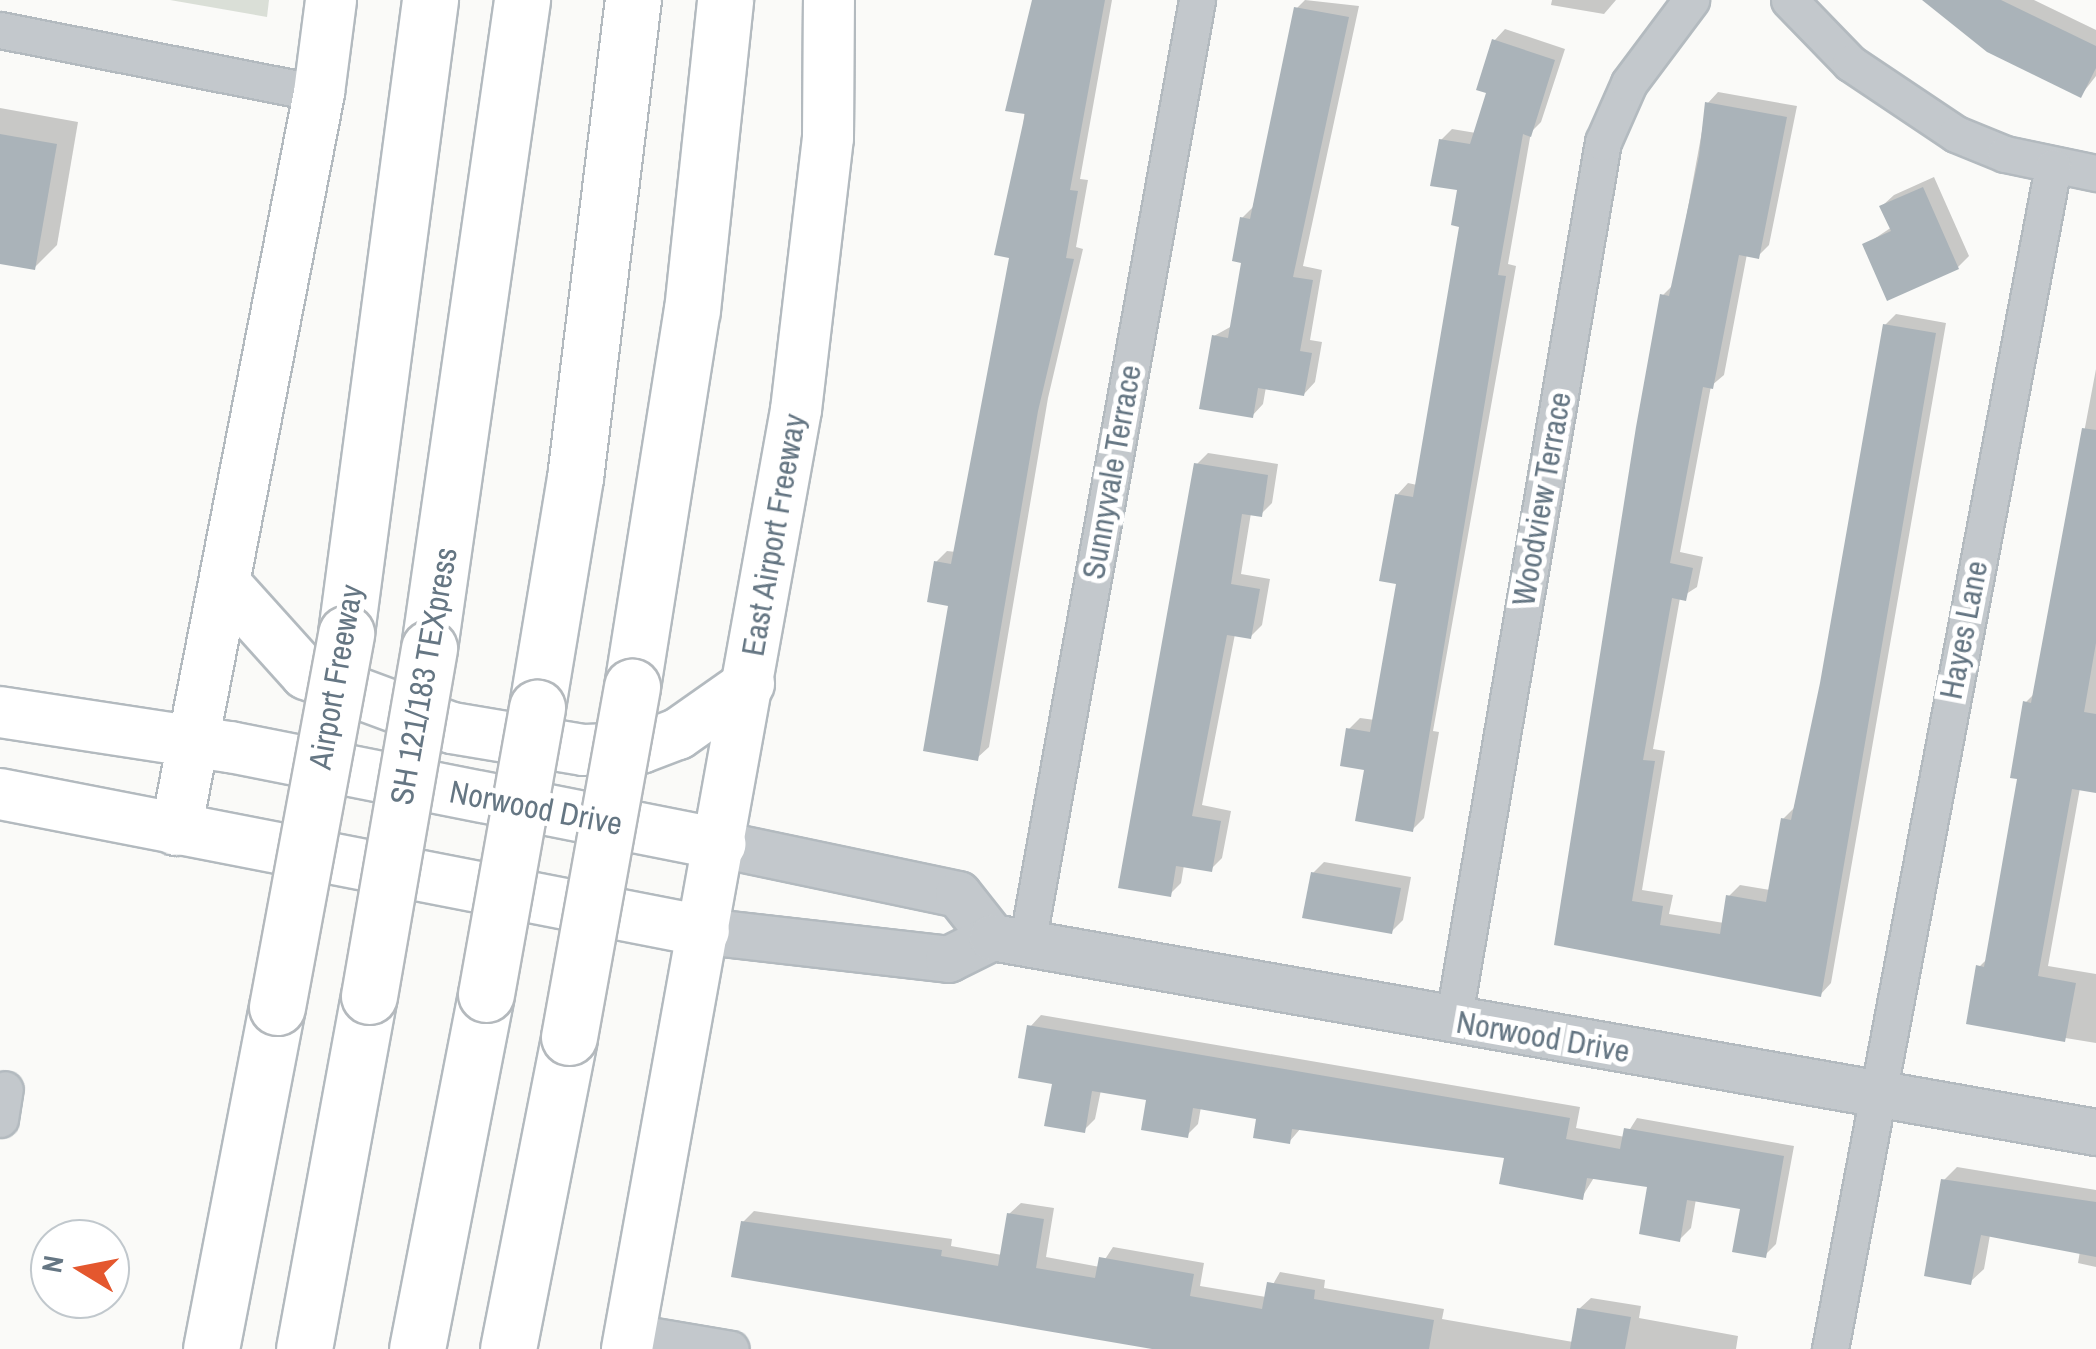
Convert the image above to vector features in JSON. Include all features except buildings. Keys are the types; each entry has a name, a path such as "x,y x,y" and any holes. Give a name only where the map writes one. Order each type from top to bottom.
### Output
{"highway":[{"name":"Airport Freeway","path":"211,1349 346,633 430,0"},
{"name":"SH 121/183 TEXpress","path":"304,1349 429,648 522,0"},
{"path":"417,1349 486,994 575,478 632,0"},
{"path":"508,1349 632,686 692,310 725,0"}],"main road":[{"path":"176,830 319,93 331,0"},
{"name":"East Airport Freeway","path":"704,931 796,410 828,138 829,0"},
{"path":"224,584 306,674 452,728 584,750 640,748 678,734 749,684"},
{"name":"Norwood Drive","path":"0,712 196,742 720,844"},
{"path":"0,794 704,931 629,1340"}],"street":[{"name":"Sunnyvale Terrace","path":"1009,941 1197,0"},
{"name":"Woodview Terrace","path":"1453,1022 1603,142 1629,83 1691,0"},
{"path":"1789,0 1896,100 1956,134 2054,167 2096,173"},
{"path":"0,30 319,93"},
{"name":"Hayes Lane","path":"1830,1349 2054,167"},
{"name":"Norwood Drive","path":"720,844 958,894 1009,941 2096,1132"},
{"path":"704,931 948,959 1009,941"},
{"path":"629,1340 731,1349"}],"shaded area":[{"path":"170,0 269,0 267,17"}]}
